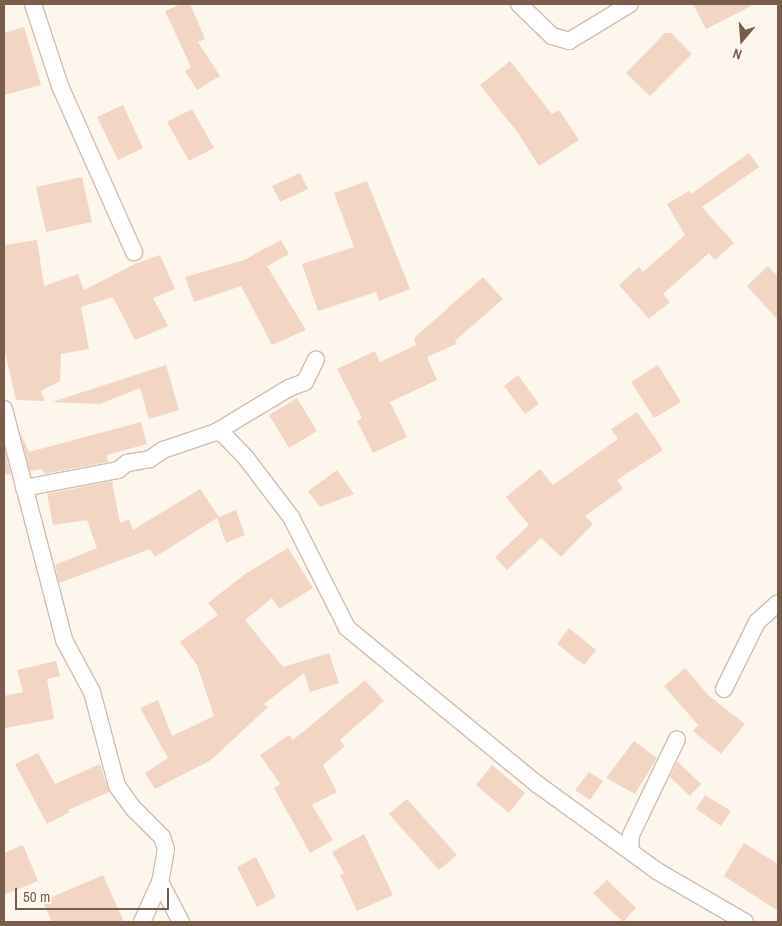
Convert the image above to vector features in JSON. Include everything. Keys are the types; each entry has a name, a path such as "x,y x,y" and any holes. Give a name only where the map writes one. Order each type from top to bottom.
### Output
{"street":[{"path":"32,4 60,86 134,252"},
{"path":"519,4 552,36 569,41 630,4"},
{"path":"24,488 118,470 127,463 150,459 163,450 216,432 288,388 305,382 316,359"},
{"path":"4,409 64,640 92,692 117,786 134,809 162,837 166,849 160,882 142,922"},
{"path":"216,432 223,434 246,458 291,517 347,628 537,784 630,849 657,871 745,922"},
{"path":"724,689 757,622 778,603"},
{"path":"630,849 631,835 676,739"},
{"path":"160,882 181,922"}],"building":[{"path":"181,4 190,4 205,39 198,42 220,76 197,90 185,71 191,67 165,11"},
{"path":"693,4 755,4 706,29"},
{"path":"24,27 41,85 4,95 4,33"},
{"path":"665,33 671,33 692,54 650,96 626,73"},
{"path":"510,61 552,114 559,110 579,140 539,166 518,133 480,85"},
{"path":"123,105 143,148 118,160 97,117"},
{"path":"192,109 214,148 189,161 167,122"},
{"path":"749,153 759,167 702,207 734,243 715,260 709,253 663,294 670,302 649,319 619,285 639,267 643,272 685,235 667,204 689,191 691,194"},
{"path":"300,173 308,189 280,202 272,186"},
{"path":"82,177 92,222 46,232 36,187"},
{"path":"367,181 410,289 379,301 376,292 318,311 302,264 354,247 334,193"},
{"path":"37,240 44,286 78,274 84,290 135,264 160,255 175,289 153,298 168,326 135,340 113,297 81,307 89,349 61,354 60,381 41,391 45,401 16,400 4,348 4,245"},
{"path":"281,240 289,254 267,266 306,330 272,345 241,286 194,302 185,277 244,260"},
{"path":"768,266 778,277 778,320 747,286"},
{"path":"483,277 503,299 455,341 456,344 427,357 437,380 390,402 407,437 373,453 357,421 362,418 337,369 375,351 380,362 416,345 414,338"},
{"path":"166,365 179,410 149,419 140,388 100,404 52,402"},
{"path":"658,365 681,402 654,418 631,382"},
{"path":"518,375 539,404 525,414 504,386"},
{"path":"297,398 317,431 289,448 269,415"},
{"path":"637,412 663,450 617,480 623,489 585,516 593,524 561,557 541,538 507,570 495,557 529,525 506,497 540,469 553,485 618,439 611,429"},
{"path":"141,422 147,444 107,455 108,462 44,474 43,469 30,471 20,432 29,452"},
{"path":"4,448 11,474 4,475"},
{"path":"337,470 354,494 320,507 308,491"},
{"path":"112,481 120,523 129,519 133,530 200,489 219,517 236,510 245,535 226,543 217,518 155,557 150,549 59,583 55,565 97,548 87,520 53,525 47,494"},
{"path":"288,548 313,588 279,609 272,598 245,620 283,667 329,653 339,683 310,692 304,673 264,704 268,707 211,760 155,789 145,773 168,758 140,708 158,700 172,736 214,716 197,665 180,642 218,615 208,603 245,574"},
{"path":"569,628 596,650 584,665 557,644"},
{"path":"56,661 60,676 47,679 54,719 5,728 4,696 23,692 17,670"},
{"path":"685,668 709,696 745,724 721,754 693,731 698,725 664,686"},
{"path":"365,680 384,701 340,740 345,746 323,765 337,792 312,805 333,840 310,853 274,788 280,784 260,755 289,735 293,740"},
{"path":"634,741 657,758 635,794 606,778"},
{"path":"38,753 55,784 100,764 109,792 68,810 70,812 47,824 15,764"},
{"path":"677,761 701,784 690,796 670,777"},
{"path":"492,765 525,793 509,813 476,785"},
{"path":"589,772 603,781 590,800 575,790"},
{"path":"705,795 731,811 721,826 696,809"},
{"path":"407,799 457,855 439,870 389,814"},
{"path":"364,834 393,895 357,911 340,875 344,873 332,852"},
{"path":"744,843 778,864 778,911 724,876"},
{"path":"23,845 38,881 4,895 4,853"},
{"path":"256,857 276,897 257,907 237,867"},
{"path":"103,875 124,922 52,922 43,901"},
{"path":"607,880 636,908 623,922 593,893"}]}
